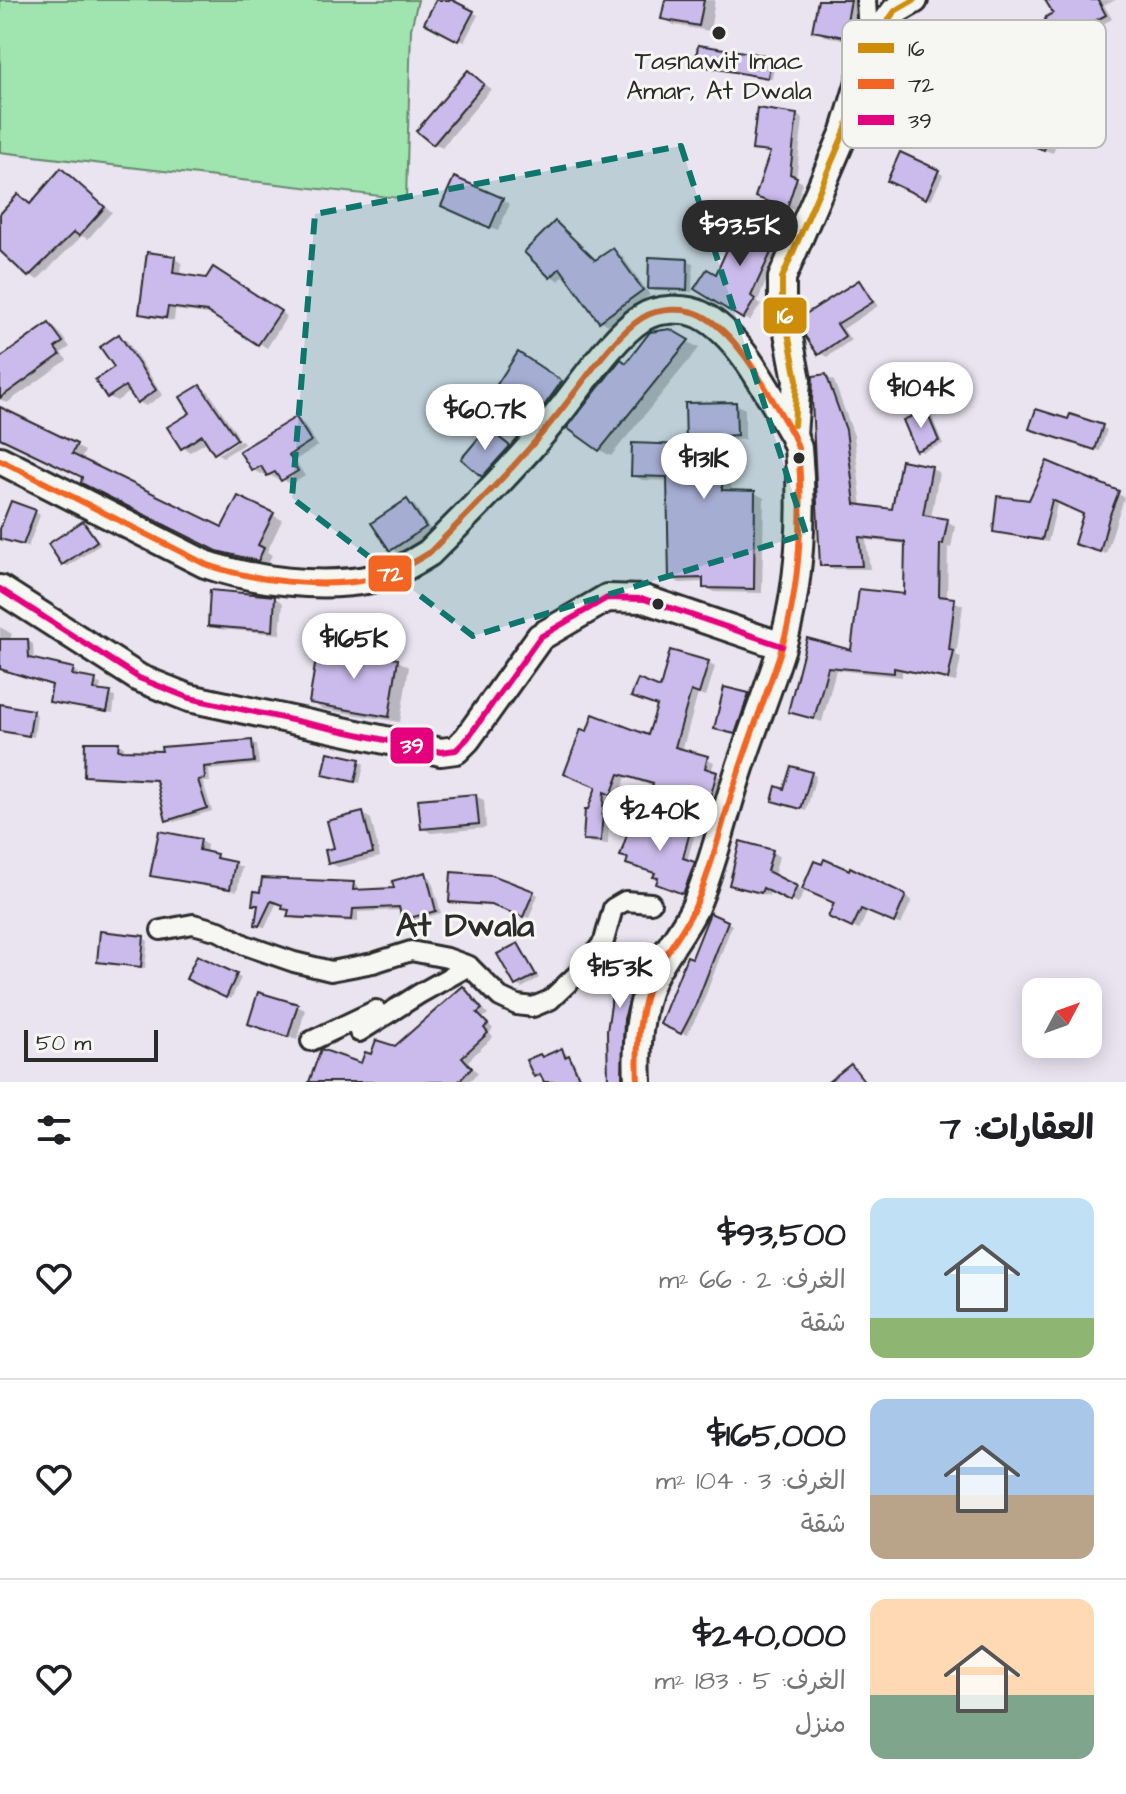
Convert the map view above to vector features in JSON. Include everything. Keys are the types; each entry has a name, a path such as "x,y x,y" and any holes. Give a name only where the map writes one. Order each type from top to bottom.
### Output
{"main road":[{"path":"888,20 895,11 914,0"},
{"path":"793,435 797,380 782,301 782,278 842,138"},
{"path":"0,460 205,564 231,573 336,584 374,579 406,567 429,553 556,417 632,325 657,311 698,313 727,333 793,435 798,448 797,578 782,646 700,893 678,940 659,964 648,990 641,1022 638,1082"},
{"path":"0,589 139,678 189,698 441,752 456,750 467,739 540,637 607,598 644,599 782,646"}],"street":[{"path":"866,0 869,20"},
{"path":"161,930 193,924 219,931 245,945 294,962 331,971 373,963 411,951 447,958 469,966 500,997 517,1005 533,1007 550,1000 587,965 604,941 613,908 618,903 651,903"},
{"path":"359,1032 469,966"},
{"path":"311,1041 371,1014 390,1000 419,994"}],"highlighted area":[{"path":"681,146 806,534 473,636 292,498 315,214"}],"green space":[{"path":"0,0 418,0 411,29 406,199 0,152"}],"building":[{"path":"436,0 452,0 474,11 458,41 424,23"},
{"path":"665,0 704,0 699,26 661,19"},
{"path":"818,0 851,0 847,20 842,20 842,37 812,31"},
{"path":"1045,0 1098,0 1106,15 1097,20 1045,20 1053,13"},
{"path":"698,45 771,56 768,78 695,65"},
{"path":"468,70 484,84 433,145 416,131"},
{"path":"757,108 797,114 790,174 797,177 787,208 755,197 770,152 752,150"},
{"path":"900,152 939,170 926,199 887,181"},
{"path":"61,168 105,207 79,236 74,232 28,277 0,251 0,214 18,194 30,204"},
{"path":"454,177 503,198 490,228 441,206"},
{"path":"742,216 780,233 751,296 755,299 743,319 694,289 707,269 716,274"},
{"path":"555,221 595,260 613,248 643,290 599,322 560,268 550,278 524,252"},
{"path":"147,252 175,256 173,273 206,278 213,267 281,311 258,345 207,312 168,307 166,318 139,314"},
{"path":"649,257 688,259 687,290 648,289"},
{"path":"859,280 873,302 837,324 845,336 818,355 805,336 801,317"},
{"path":"49,323 63,342 55,348 60,355 0,398 0,358"},
{"path":"670,329 689,340 599,451 567,428 621,359 626,363 650,332"},
{"path":"119,334 156,390 137,403 125,386 107,398 95,380 114,367 100,347"},
{"path":"518,352 562,381 538,414 496,386"},
{"path":"826,374 846,430 855,504 892,509 901,460 932,466 923,515 948,519 943,544 940,544 939,596 955,598 949,650 954,651 948,679 894,668 894,673 828,667 814,719 788,712 807,638 851,650 859,589 904,594 905,542 859,537 862,566 820,566 812,400 813,376"},
{"path":"200,385 237,439 214,454 202,435 181,449 167,427 190,413 180,397"},
{"path":"736,402 737,435 724,436 722,490 755,491 754,589 703,588 703,578 669,579 667,477 631,476 632,443 686,445 685,403"},
{"path":"0,407 77,444 72,454 222,527 238,496 274,513 258,545 264,548 258,561 217,551 81,483 82,477 0,438"},
{"path":"1036,409 1068,419 1070,414 1103,425 1095,450 1029,429"},
{"path":"926,410 939,441 916,451 903,420"},
{"path":"296,417 311,441 289,455 298,471 281,481 275,472 267,476 261,466 252,471 239,451"},
{"path":"487,428 510,446 482,477 461,459"},
{"path":"1047,461 1119,491 1100,552 1074,544 1083,514 1052,500 1042,540 993,532 997,496 1029,500"},
{"path":"407,499 426,527 390,551 371,523"},
{"path":"11,501 36,510 23,545 0,539 0,529"},
{"path":"83,521 97,541 62,565 48,544"},
{"path":"210,590 275,596 273,631 208,626"},
{"path":"0,639 28,639 29,658 74,668 72,675 96,679 94,690 111,692 107,712 49,702 52,685 0,669"},
{"path":"318,646 398,659 389,717 309,703"},
{"path":"670,650 709,661 699,694 691,691 675,747 708,756 705,768 717,772 708,806 619,774 611,795 604,792 601,841 583,840 585,809 588,809 596,787 564,774 581,729 587,731 593,714 648,735 657,706 631,697 638,679 660,688"},
{"path":"724,687 749,693 735,734 714,729"},
{"path":"0,704 33,710 29,736 0,731"},
{"path":"252,740 254,762 204,767 205,779 198,780 207,808 166,821 156,780 84,776 85,742 119,742 118,750 162,751 161,747"},
{"path":"328,752 360,759 355,782 323,775"},
{"path":"791,766 812,772 801,809 772,801 776,786 784,789"},
{"path":"476,794 479,824 421,829 418,799"},
{"path":"363,812 373,853 328,864 325,850 334,848 327,821"},
{"path":"632,819 671,831 673,824 691,828 683,858 695,862 683,894 656,884 658,878 653,877 655,873 626,864 628,858 620,856"},
{"path":"159,831 201,839 199,850 235,862 230,889 150,876"},
{"path":"740,841 773,850 767,871 797,886 790,902 763,888 761,893 729,885"},
{"path":"824,859 849,870 850,867 906,895 894,923 861,909 852,928 828,917 834,903 802,889 814,861 822,864"},
{"path":"426,872 436,911 402,920 399,907 353,909 352,920 287,917 289,910 271,901 259,926 255,925 258,905 252,905 254,891 260,892 262,878 354,882 353,890 394,888 392,881"},
{"path":"451,872 492,875 534,891 523,917 491,905 449,902"},
{"path":"710,913 728,921 695,1007 681,1034 660,1024 687,956 692,958"},
{"path":"100,931 144,936 141,967 97,962"},
{"path":"518,943 536,975 515,986 497,954"},
{"path":"612,954 639,955 639,969 624,1019 622,1082 608,1082 607,1031"},
{"path":"197,955 237,974 226,998 186,979"},
{"path":"463,986 482,1009 477,1013 488,1024 484,1028 488,1033 462,1057 472,1068 458,1082 309,1082 321,1049 361,1063 365,1052 371,1054 376,1040 395,1046"},
{"path":"258,992 298,1004 288,1037 248,1024"},
{"path":"562,1048 565,1057 569,1055 581,1082 544,1082 540,1074 534,1077 526,1060"},
{"path":"851,1064 865,1082 828,1082"}],"transit line":[{"name":"16","path":"888,20 895,11 914,0"},
{"name":"16","path":"794,425 797,380 782,301 782,278 842,138"},
{"name":"72","path":"0,460 205,564 244,575 288,582 332,583 372,579 395,572 429,553 512,468 608,349 642,318 663,311 688,311 701,315 729,337 764,386 798,448 801,497 797,574 782,647 741,763 707,876 691,915 647,991 639,1037 638,1082"},
{"name":"39","path":"0,589 139,678 189,698 441,752 456,750 467,739 540,637 607,598 644,599 782,646"}],"place":[{"name":"Tasnawit Imac Amar, At Dwala","path":"719,33"}],"district":[{"name":"At Dwala","path":"465,926"}]}
